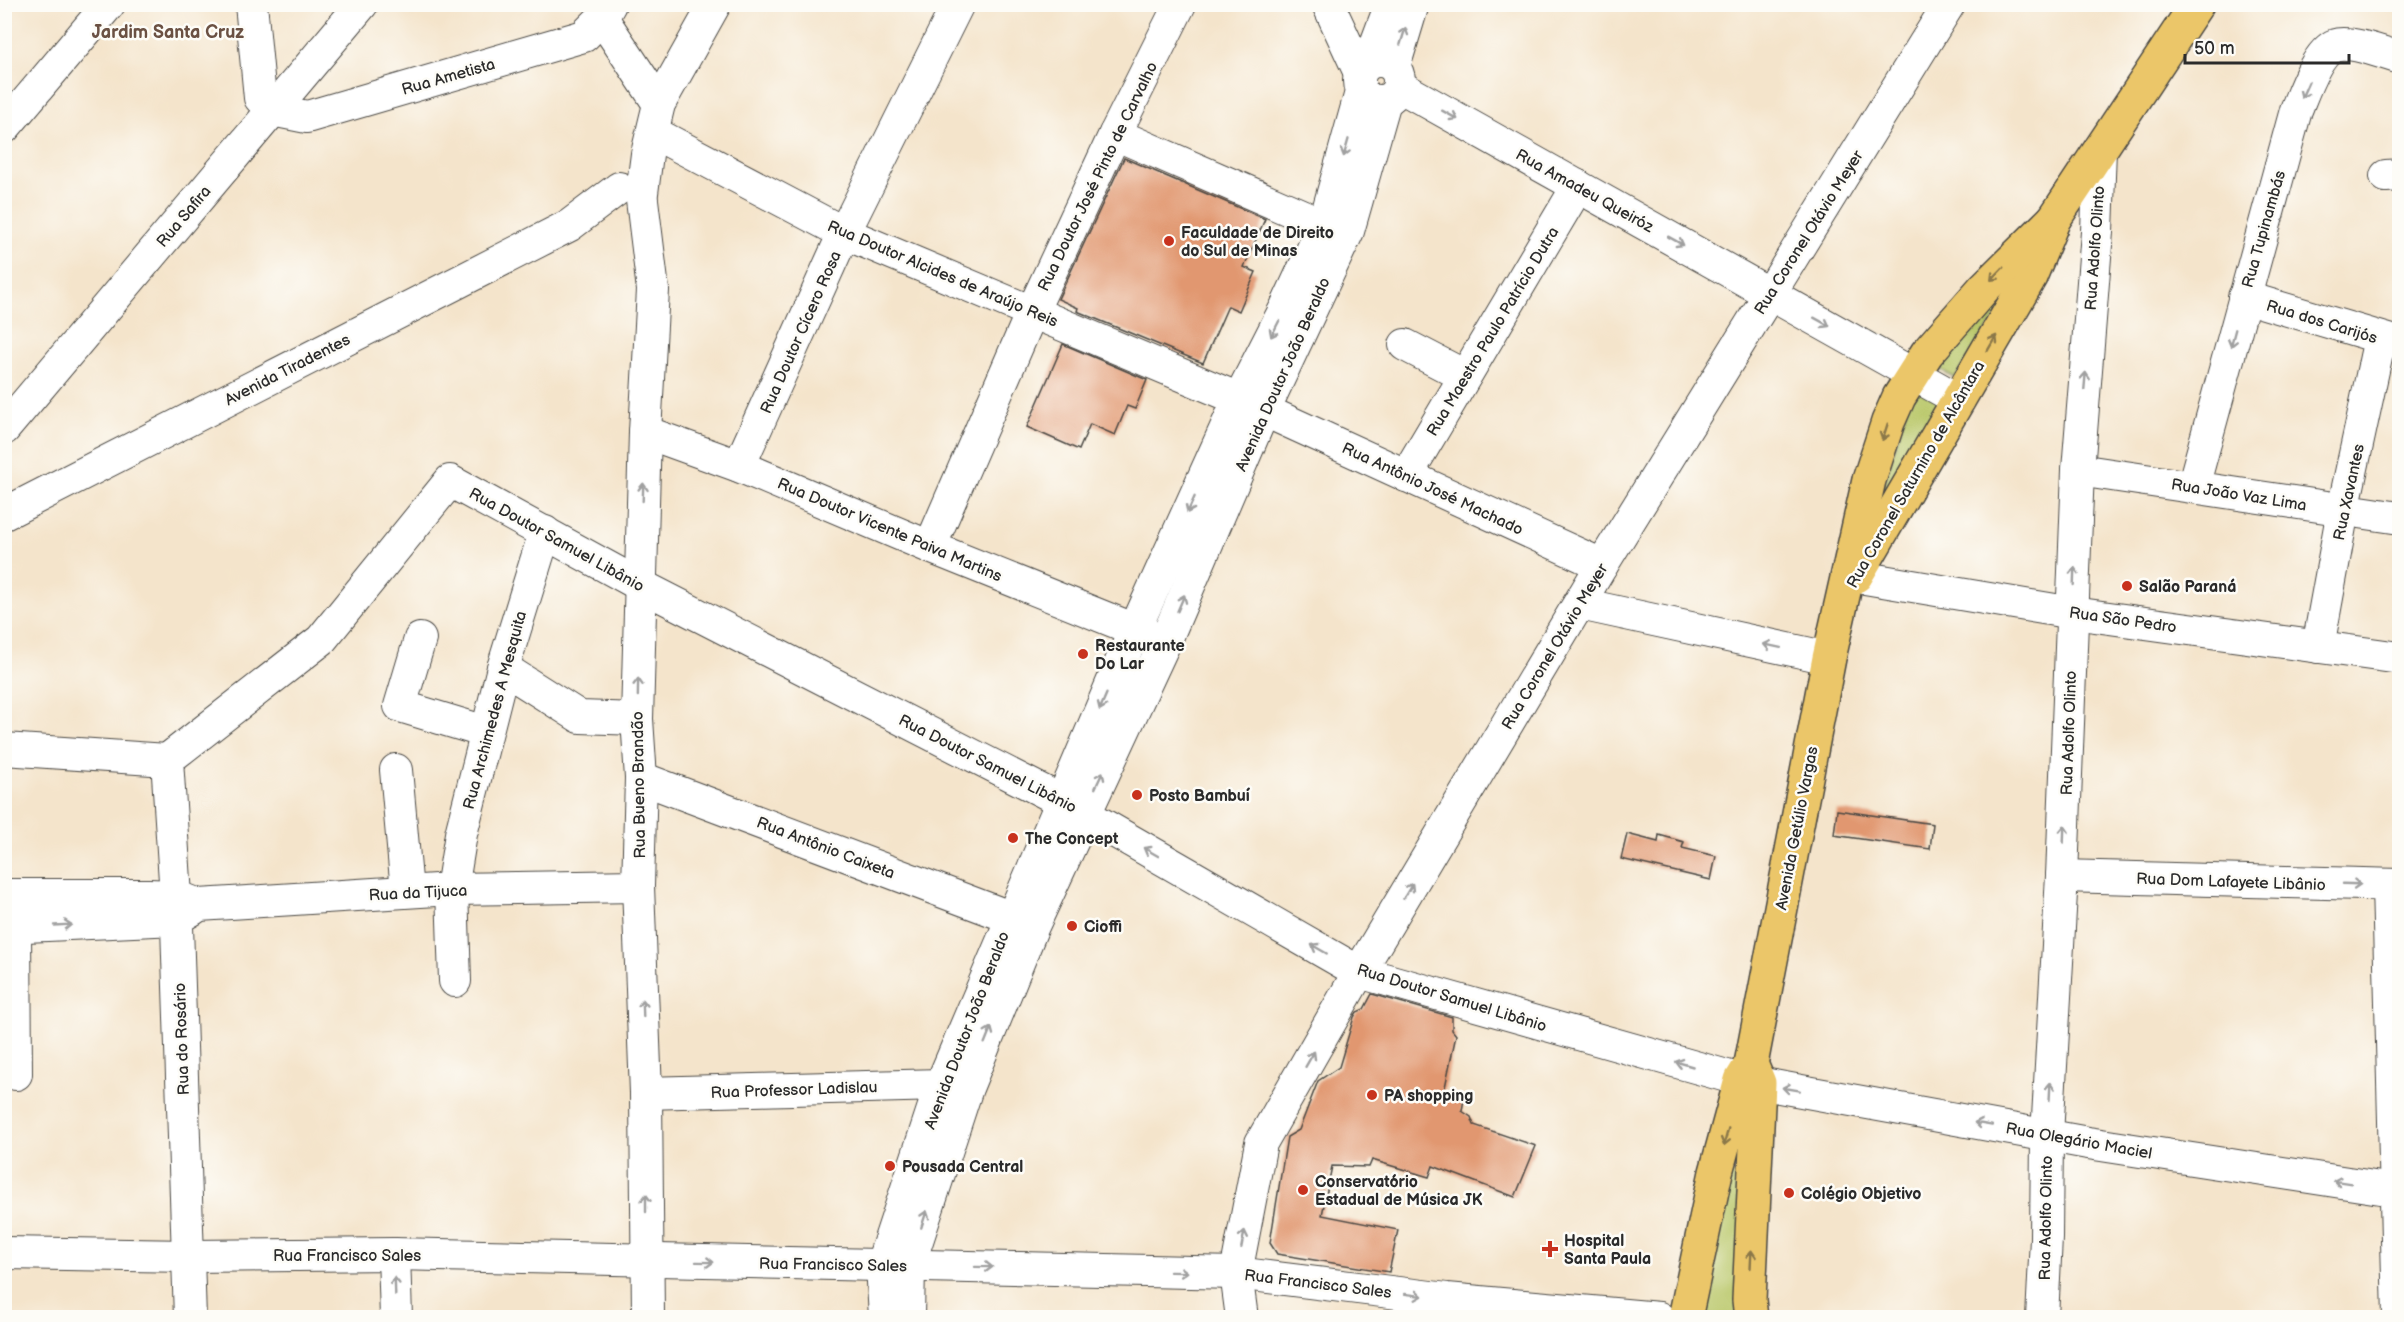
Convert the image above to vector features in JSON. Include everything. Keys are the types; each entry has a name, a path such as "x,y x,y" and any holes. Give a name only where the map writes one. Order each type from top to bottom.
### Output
{"main road":[{"name":"Rua Coronel Saturnino de Alcântara","path":"1849,582 2030,277 2060,209 2196,4"},
{"name":"Rua Coronel Saturnino de Alcântara","path":"1849,582 1869,480 1888,422 1899,397 1927,353 1984,288 2060,209"},
{"name":"Avenida Getúlio Vargas","path":"1685,1317 1716,1172 1750,1076 1829,658 1849,582"},
{"name":"Avenida Getúlio Vargas","path":"1750,1076 1755,1177 1749,1300 1751,1317"},
{"path":"1716,1172 1734,1167 1743,1168 1755,1177"}],"street":[{"path":"4,128 109,4"},
{"path":"251,4 260,98 272,110"},
{"name":"Rua Safira","path":"4,429 362,4"},
{"path":"653,131 715,4"},
{"name":"Rua Doutor Cícero Rosa","path":"739,466 844,233 958,4"},
{"name":"Rua Doutor José Pinto de Carvalho","path":"930,547 1032,312 1115,134 1180,4"},
{"path":"1328,4 1378,80"},
{"name":"Avenida Doutor João Beraldo","path":"885,1317 896,1265 954,1086 1072,806 1135,629 1251,404 1348,231 1391,4"},
{"name":"Avenida Doutor João Beraldo","path":"1072,806 1165,642 1251,404 1324,225 1378,80 1413,4"},
{"name":"Rua Coronel Otávio Meyer","path":"1242,1317 1236,1273 1261,1143 1359,972 1602,565 1949,4"},
{"path":"606,11 653,131"},
{"name":"Rua Ametista","path":"272,110 308,117 584,36 606,11"},
{"name":"Rua Tupinambás","path":"2193,487 2296,110 2318,62 2326,51 2335,45 2346,44 2400,57"},
{"name":"Rua Amadeu Queiróz","path":"1378,80 1578,186 1959,400"},
{"name":"Rua Bueno Brandão","path":"648,1317 646,1093 638,886 641,778 637,719 645,432 653,290 650,252 631,198 653,131"},
{"name":"Rua Doutor Alcides de Araújo Reis","path":"653,131 844,233 1251,404"},
{"path":"1115,134 1324,225"},
{"name":"Rua Adolfo Olinto","path":"2042,1317 2046,1238 2047,1135 2062,876 2078,470 2097,232 2100,149"},
{"name":"Rua Maestro Paulo Patrício Dutra","path":"1406,476 1578,186"},
{"name":"Avenida Tiradentes","path":"4,514 570,225 631,198"},
{"path":"2060,209 2080,207 2097,232"},
{"name":"Rua dos Carijós","path":"2244,297 2390,341"},
{"name":"Rua Xavantes","path":"2318,647 2343,510 2390,341"},
{"path":"1405,345 1466,376"},
{"name":"Rua Antônio José Machado","path":"1251,404 1602,565"},
{"name":"Rua Doutor Vicente Paiva Martins","path":"645,432 739,466 930,547 1135,629"},
{"name":"Rua João Vaz Lima","path":"2078,470 2400,518"},
{"name":"Rua Doutor Samuel Libânio","path":"167,760 321,640 450,481 640,585 1072,806 1359,972 1750,1076"},
{"name":"Rua Archimedes A Mesquita","path":"455,981 452,889 461,834 503,668 546,532"},
{"name":"Rua São Pedro","path":"1849,582 2400,658"},
{"path":"1580,604 1829,658"},
{"path":"1135,629 1165,642"},
{"path":"420,639 400,706 486,732"},
{"path":"503,668 580,717 637,719"},
{"path":"4,749 167,760"},
{"name":"Rua do Rosário","path":"167,760 184,907 190,1317"},
{"path":"396,771 407,891"},
{"name":"Rua Antônio Caixeta","path":"641,778 1022,921"},
{"name":"Rua Dom Lafayete Libânio","path":"2062,876 2394,885"},
{"path":"2394,885 2399,1317"},
{"name":"Rua da Tijuca","path":"10,927 184,907 407,891 638,886"},
{"name":"Rua da Tijuca","path":"4,895 184,907"},
{"path":"10,927 16,1074"},
{"name":"Rua Olegário Maciel","path":"1750,1076 2047,1135 2398,1190"},
{"name":"Rua Professor Ladislau","path":"646,1093 954,1086"},
{"name":"Rua Francisco Sales","path":"4,1253 190,1256 394,1254 1236,1273 1447,1299 1659,1317"},
{"path":"394,1254 396,1317"},
{"name":"Avenida Doutor João Beraldo","path":"896,1265 908,1317"}],"green space":[{"path":"1999,285 2011,294 1955,378 1927,362"},
{"path":"1913,385 1943,402 1876,511"},
{"path":"1734,1173 1748,1180 1741,1317 1692,1315 1721,1177"}],"building":[{"name":"Faculdade de Direito do Sul de Minas","path":"1124,158 1265,219 1244,267 1256,272 1239,311 1228,306 1203,363 1077,311 1078,308 1058,299"},
{"path":"1063,344 1147,380 1135,409 1127,406 1115,435 1090,424 1079,450 1027,427"},
{"path":"1837,810 1933,824 1930,849 1834,835"},
{"path":"1627,834 1658,842 1659,835 1684,842 1682,848 1716,856 1711,880 1621,859"},
{"name":"PA shopping","path":"1372,994 1452,1017 1452,1030 1456,1035 1444,1092 1464,1099 1462,1111 1471,1117 1474,1125 1536,1146 1515,1197 1433,1166 1429,1177 1372,1160 1369,1167 1332,1166 1322,1215 1398,1230 1389,1272 1277,1254 1270,1243 1287,1137 1299,1130 1318,1081 1339,1067 1354,1017 1357,1012 1364,1009"}],"place":[{"name":"Faculdade de Direito do Sul de Minas","path":"1169,241"},
{"name":"Salão Paraná","path":"2127,586"},
{"name":"Restaurante Do Lar","path":"1083,654"},
{"name":"Posto Bambuí","path":"1137,795"},
{"name":"The Concept","path":"1013,838"},
{"name":"Cioffi","path":"1072,926"},
{"name":"PA shopping","path":"1372,1095"},
{"name":"Pousada Central","path":"890,1166"},
{"name":"Conservatório Estadual de Música JK","path":"1303,1190"},
{"name":"Colégio Objetivo","path":"1789,1193"},
{"name":"Hospital Santa Paula","path":"1550,1249"}],"district":[{"name":"Jardim Santa Cruz","path":"168,32"}]}
